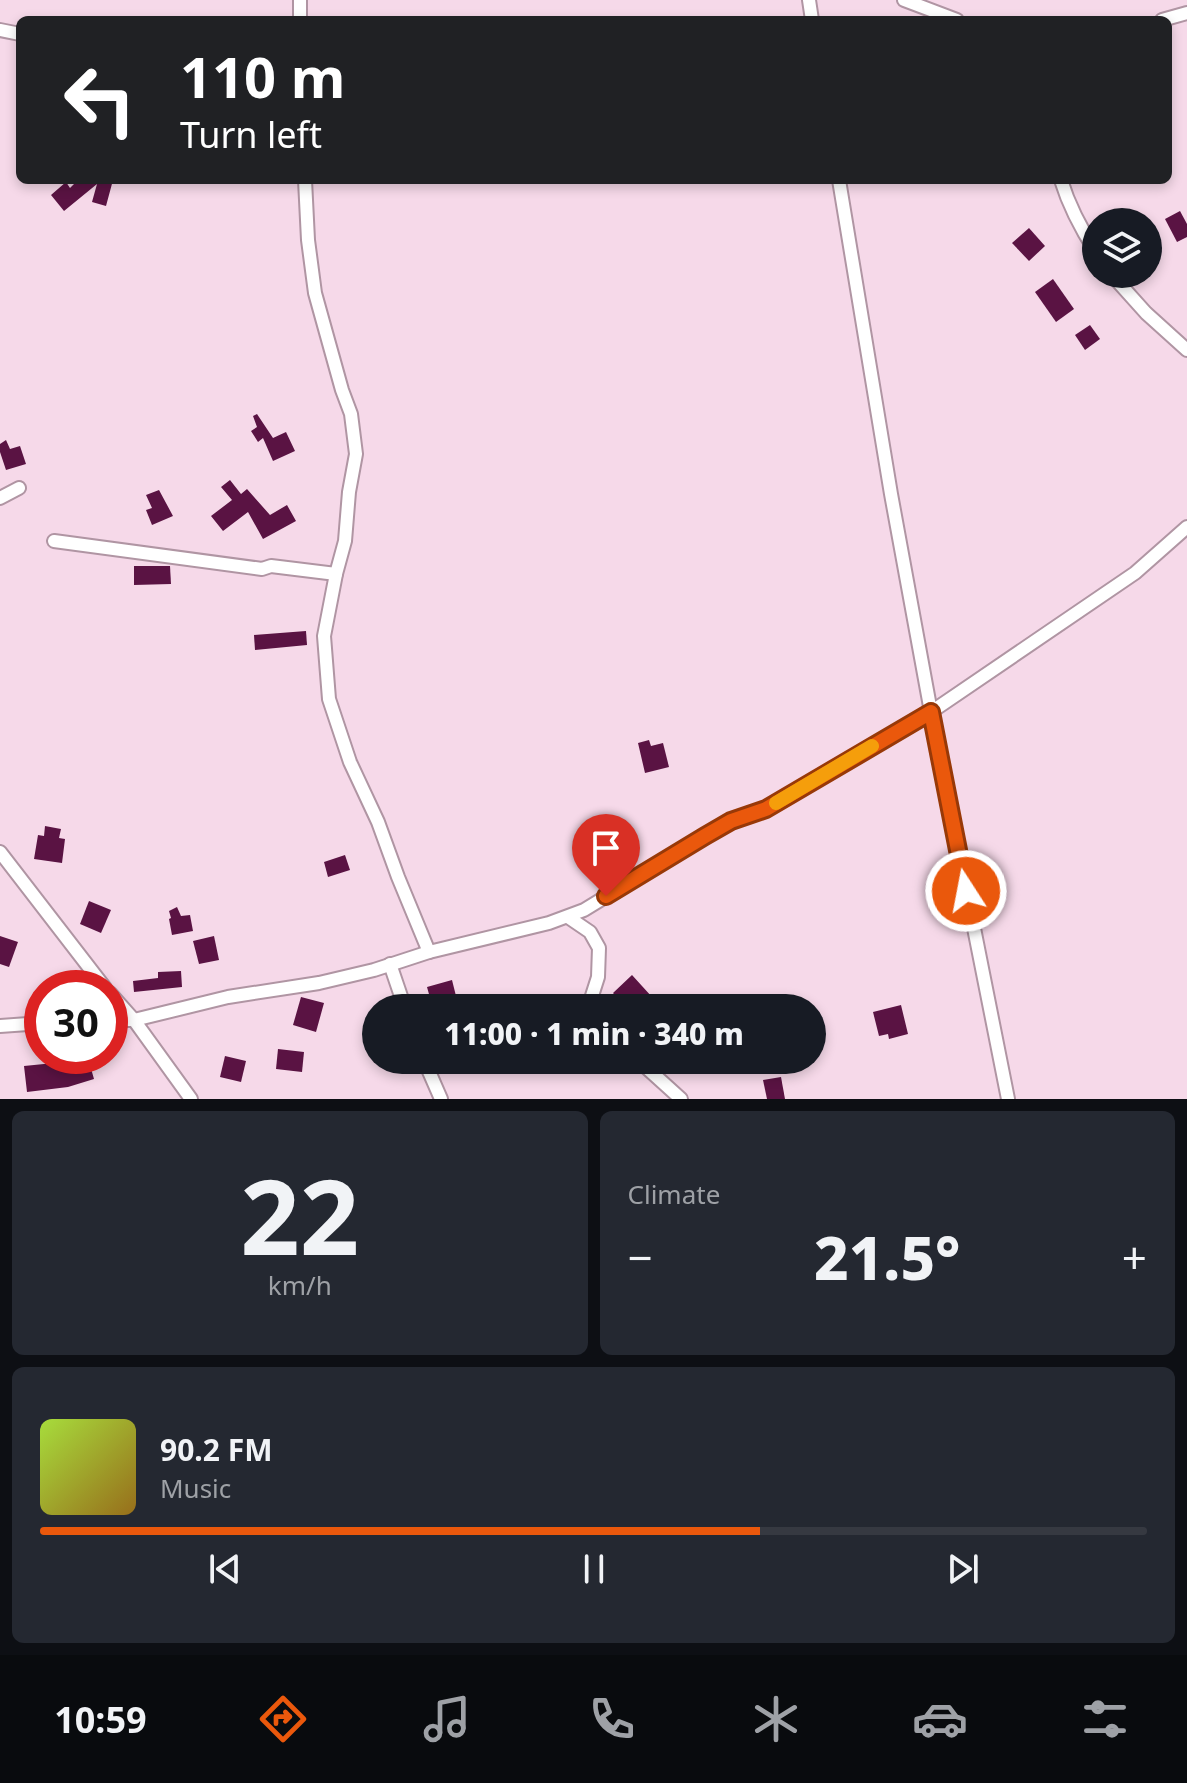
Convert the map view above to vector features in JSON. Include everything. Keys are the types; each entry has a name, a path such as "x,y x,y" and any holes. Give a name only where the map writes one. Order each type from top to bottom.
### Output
{"street":[{"path":"904,0 946,16"},
{"path":"305,184 315,293 351,414 356,454 345,541 324,636 329,699 350,762 378,822 429,952"},
{"path":"840,184 931,712 1008,1099"},
{"path":"1062,184 1082,231"},
{"path":"1124,288 1187,350"},
{"path":"0,498 19,488"},
{"path":"128,1020 228,997 319,983 549,923 584,910 731,821 766,809 931,712 1135,573 1187,527"},
{"path":"54,541 262,569 271,566 336,574"},
{"path":"0,852 91,970"},
{"path":"568,917 590,932 599,948 598,977 593,994"},
{"path":"390,964 400,994"},
{"path":"128,1013 191,1099"},
{"path":"0,1026 24,1024"},
{"path":"430,1074 441,1099"},
{"path":"653,1074 681,1099"}],"building":[{"path":"64,184 70,188 74,184 97,184 64,211 51,195"},
{"path":"97,184 112,184 106,206 92,202"},
{"path":"1180,211 1187,224 1187,237 1177,242 1165,219"},
{"path":"1029,228 1045,246 1029,261 1012,243"},
{"path":"1053,279 1074,309 1056,322 1035,292"},
{"path":"1090,325 1100,339 1085,350 1075,335"},
{"path":"257,414 273,438 286,432 295,451 273,461 263,438 258,442 251,431 257,427 253,416"},
{"path":"6,440 10,449 20,446 26,464 6,470 0,444"},
{"path":"230,480 241,494 247,489 270,515 287,505 296,521 263,539 248,512 223,531 211,516 232,500 221,487"},
{"path":"159,490 173,516 152,525 146,510 152,508 146,495"},
{"path":"134,566 170,566 171,584 134,585"},
{"path":"306,631 307,645 255,650 254,635"},
{"path":"649,740 651,746 663,743 669,767 645,773 638,743"},
{"path":"45,826 61,829 59,838 65,839 62,863 34,859 38,835 44,836"},
{"path":"345,855 350,870 328,877 324,862"},
{"path":"89,901 111,910 101,933 80,924"},
{"path":"177,907 181,916 190,915 193,931 172,935 169,911"},
{"path":"0,936 18,942 9,967 0,964"},
{"path":"214,936 219,960 199,964 193,941"},
{"path":"181,971 182,987 134,992 133,981 158,978 158,972"},
{"path":"632,975 649,994 614,994"},
{"path":"452,980 456,994 429,994 427,987"},
{"path":"301,997 324,1003 316,1032 293,1025"},
{"path":"901,1005 908,1034 889,1039 888,1034 879,1036 873,1012"},
{"path":"278,1049 304,1052 302,1072 276,1069"},
{"path":"225,1056 246,1061 241,1082 220,1077"},
{"path":"25,1074 93,1074 94,1079 68,1087 27,1092"},
{"path":"781,1077 785,1099 767,1099 763,1080"}],"slow traffic":[{"path":"776,803 872,746"}],"route":[{"path":"606,896 731,821 766,809 931,712 966,891"}]}
